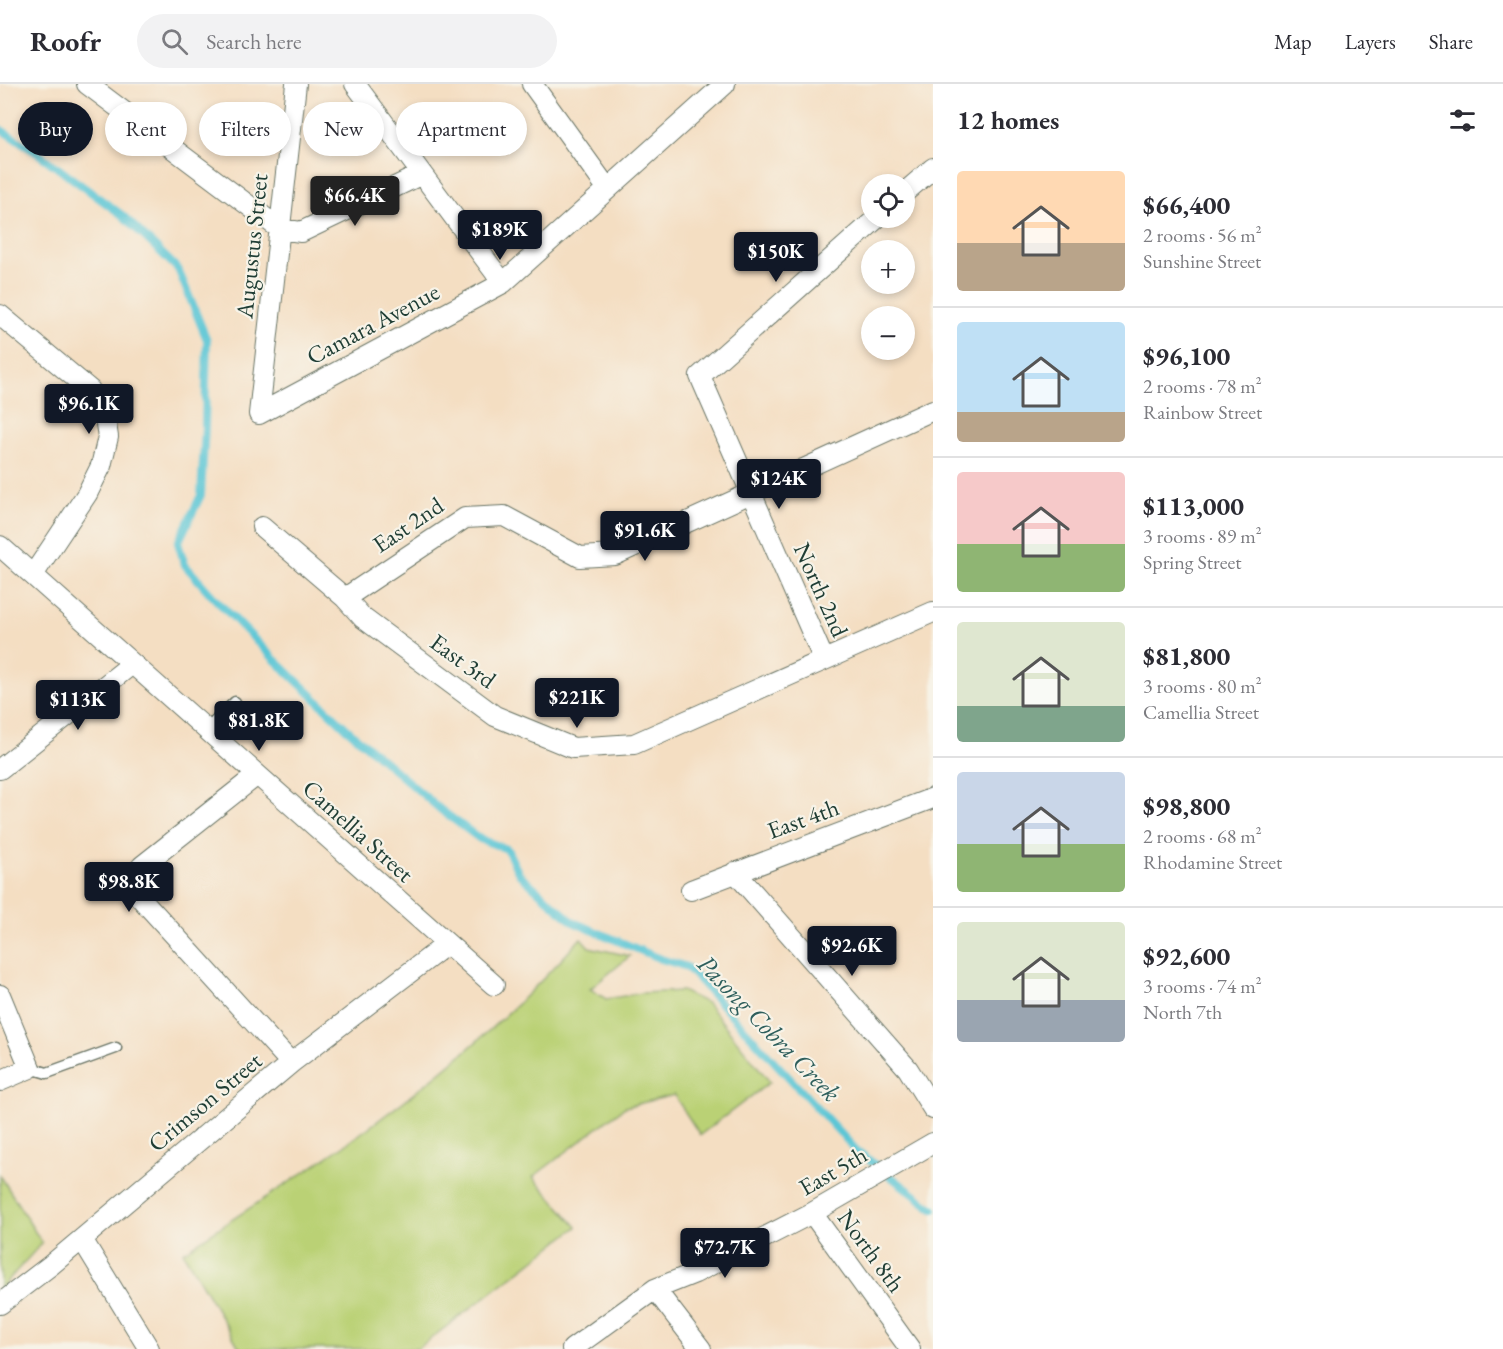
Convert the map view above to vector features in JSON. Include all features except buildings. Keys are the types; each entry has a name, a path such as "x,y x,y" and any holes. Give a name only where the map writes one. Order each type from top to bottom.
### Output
{"street":[{"path":"87,84 280,230 301,232 422,174"},
{"name":"Augustus Street","path":"259,414 296,84"},
{"path":"355,84 504,283"},
{"path":"532,84 607,188"},
{"name":"Camara Avenue","path":"259,414 504,283 607,188 703,91 725,84"},
{"path":"915,184 933,168"},
{"name":"North 2nd","path":"824,660 700,376 867,228"},
{"path":"0,315 90,390 104,411 108,437 101,466 87,494 33,576"},
{"name":"East 2nd","path":"345,598 465,518 504,516 580,557 615,555 933,410"},
{"name":"East 3rd","path":"262,527 345,598 363,618 495,716 573,748 634,744 933,612"},
{"name":"Camellia Street","path":"0,546 494,985"},
{"path":"0,768 132,664"},
{"path":"257,775 142,866 131,879 136,893 291,1063"},
{"name":"East 4th","path":"691,890 933,798"},
{"path":"735,872 908,1069 933,1110"},
{"name":"Crimson Street","path":"0,1304 291,1063 447,944"},
{"path":"0,995 30,1068 0,1081"},
{"name":"East 5th","path":"572,1349 655,1289 694,1273 812,1213 933,1143"},
{"name":"North 8th","path":"812,1213 910,1349"},
{"path":"81,1239 149,1349"},
{"path":"655,1289 701,1349"}],"lane":[{"path":"206,730 235,702"},
{"path":"30,1068 46,1073 116,1048"}],"green space":[{"path":"581,938 589,947 630,956 590,989 606,999 642,993 682,991 707,1003 770,1082 700,1135 674,1095 625,1107 533,1177 577,1227 417,1349 240,1349 183,1252 332,1153 414,1094 473,1045 529,993"},
{"path":"0,1175 42,1243 0,1289"}],"waterway":[{"name":"Pasong Cobra Creek","path":"0,129 122,215 178,269 207,340 201,495 178,543 185,565 275,660 347,729 441,810 480,839 507,849 519,874 573,922 661,959 687,967 856,1150 933,1209"}]}
